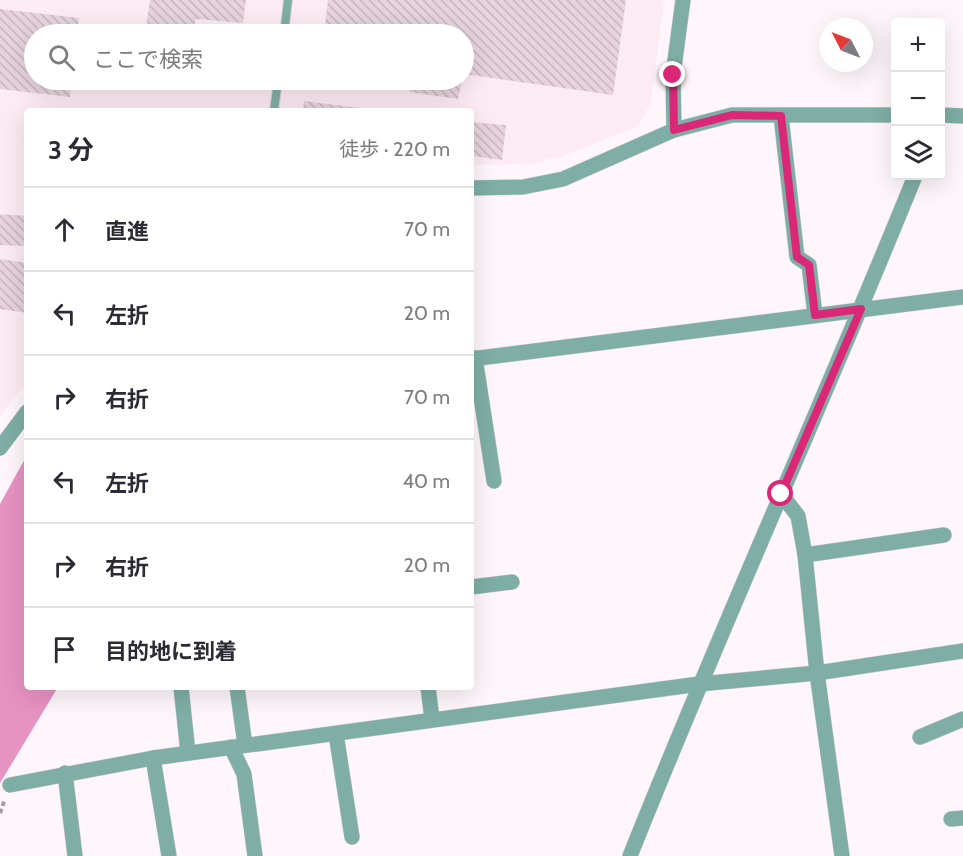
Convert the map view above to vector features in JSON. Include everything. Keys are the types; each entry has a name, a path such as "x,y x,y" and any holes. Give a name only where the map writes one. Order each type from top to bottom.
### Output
{"street":[{"path":"674,130 673,75 683,0"},
{"path":"474,188 523,187 563,179 674,130 732,115 891,116"},
{"path":"781,116 797,257 809,265 815,315"},
{"path":"945,116 963,116"},
{"path":"630,856 699,684 861,309 913,180"},
{"path":"474,359 963,297"},
{"path":"474,365 494,481"},
{"path":"0,448 24,416"},
{"path":"781,494 798,516 806,555 817,672 842,856"},
{"path":"806,555 944,535"},
{"path":"474,586 512,582"},
{"path":"10,785 65,773 188,753 432,719 699,684 817,672 963,651"},
{"path":"181,690 188,753"},
{"path":"237,690 238,746 255,856"},
{"path":"428,690 432,719"},
{"path":"920,737 963,719"},
{"path":"336,734 352,837"},
{"path":"153,758 169,856"},
{"path":"65,773 75,856"}],"lane":[{"path":"285,24 288,0"},
{"path":"274,108 277,90"}],"shaded area":[{"path":"0,0 664,0 651,103 638,126 563,156 530,164 474,165 474,108 24,108 24,385 0,416"},
{"path":"24,460 24,690 56,690 0,783 0,504"}],"building":[{"path":"150,0 246,0 243,23 196,19 195,24 146,24"},
{"path":"328,0 626,0 613,95 474,75 474,24 325,24"},
{"path":"0,9 79,18 78,24 24,24 24,90 71,90 70,97 0,89"},
{"path":"409,90 460,90 458,99 409,92"},
{"path":"304,101 360,108 303,108"},
{"path":"474,122 506,125 502,160 474,156"},
{"path":"0,214 24,216 24,246 0,245"},
{"path":"0,259 24,263 24,313 0,309"}],"route":[{"path":"673,75 674,130 732,115 781,116 797,257 809,265 815,315 861,309 781,494"}]}
